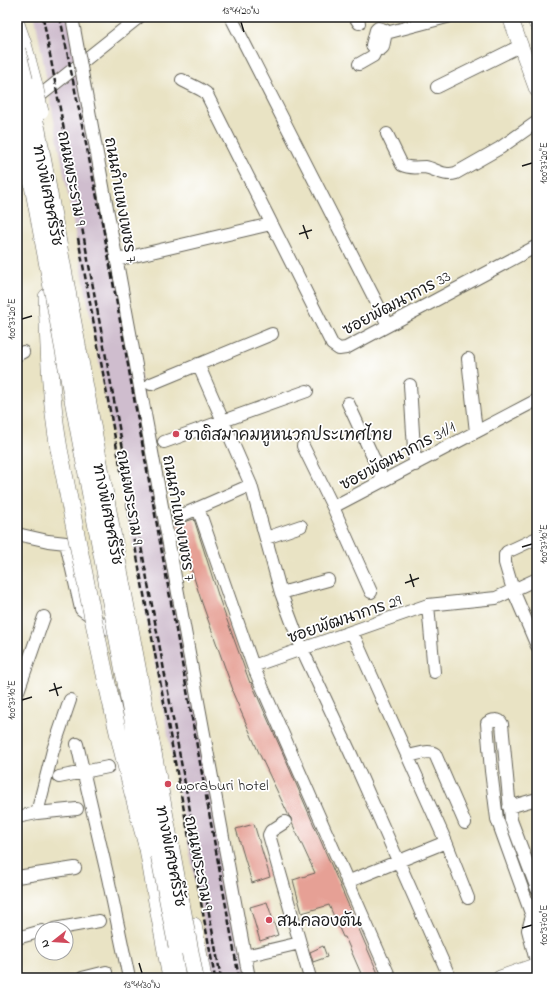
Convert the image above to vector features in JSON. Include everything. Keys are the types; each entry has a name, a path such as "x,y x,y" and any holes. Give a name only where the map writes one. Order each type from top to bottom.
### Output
{"highway":[{"name":"ทางพิเศษศรีรัช","path":"17,50 38,138 195,978"},
{"name":"ทางพิเศษศรีรัช","path":"17,108 183,978"},
{"path":"47,297 50,387 53,417 85,580 121,746 142,829 177,947"}],"main road":[{"path":"510,17 535,84"},
{"path":"534,17 537,25"},
{"name":"ถนนพระราม 9","path":"17,24 24,44 41,112 204,978"},
{"path":"17,144 130,739 156,902 170,978"},
{"path":"500,978 537,965"},
{"path":"528,978 537,975"}],"street":[{"name":"ถนนกำแพงเพชร 7","path":"72,17 249,978"},
{"path":"17,114 139,17"},
{"path":"231,17 388,325"},
{"path":"359,64 373,56 377,48 381,49 383,47 386,33 446,17"},
{"path":"437,86 520,46"},
{"name":"ซอยพัฒนาการ 33","path":"182,80 190,85 199,87 206,93 332,344 339,349 346,348 537,246"},
{"path":"387,134 402,165 406,167 424,167 451,175 500,148 537,122"},
{"path":"117,260 271,224"},
{"path":"151,384 272,334"},
{"path":"468,359 476,432"},
{"path":"198,364 250,484 281,593 302,649 450,978"},
{"path":"410,385 415,465"},
{"path":"164,442 307,391"},
{"name":"ซอยพัฒนาการ 31/1","path":"302,446 333,507 537,400"},
{"path":"348,404 384,481"},
{"path":"178,517 250,484"},
{"path":"333,507 371,592"},
{"path":"198,508 253,666 390,978"},
{"path":"266,538 301,526"},
{"path":"17,534 48,541 66,543 81,609 109,629"},
{"path":"537,538 507,552 504,555 513,590 537,646"},
{"name":"ซอยพัฒนาการ 29","path":"253,666 428,605 496,598 537,579"},
{"path":"281,593 328,580"},
{"path":"428,605 434,672"},
{"path":"17,694 44,617"},
{"path":"352,632 446,842 468,898"},
{"path":"37,813 54,750 70,700"},
{"path":"537,889 511,820 502,724 501,721 498,720 490,721 487,724 497,819 535,915 528,930 537,965"},
{"path":"77,744 129,978"},
{"path":"408,756 427,752 432,752 435,754 465,823"},
{"path":"59,777 108,766"},
{"path":"509,807 537,799"},
{"path":"17,817 37,813 77,809"},
{"path":"285,822 271,830 269,835 310,978"},
{"path":"347,882 446,842"},
{"path":"17,878 75,868"},
{"path":"74,925 99,921"},
{"path":"17,938 34,933"},
{"path":"245,956 300,944"},
{"path":"82,978 106,972"}],"shaded area":[{"path":"35,17 75,17 250,978 213,978"}],"building":[{"path":"194,519 220,601 250,683 251,682 281,749 380,978 363,978 329,905 302,913 293,880 315,873 232,691 233,690 202,603 177,524"},
{"path":"254,824 270,877 252,883 236,829"},
{"path":"267,902 278,935 260,941 250,907"},
{"path":"323,946 327,957 313,962 310,952"}],"railway":[{"path":"43,17 221,978"},
{"path":"60,17 103,227 239,978"},
{"path":"78,238 215,978"}],"place":[{"name":"ชาติสมาคมหูหนวกประเทศไทย","path":"176,434"},
{"name":"woraburi hotel","path":"168,784"},
{"name":"สน.คลองตัน","path":"269,920"}]}
